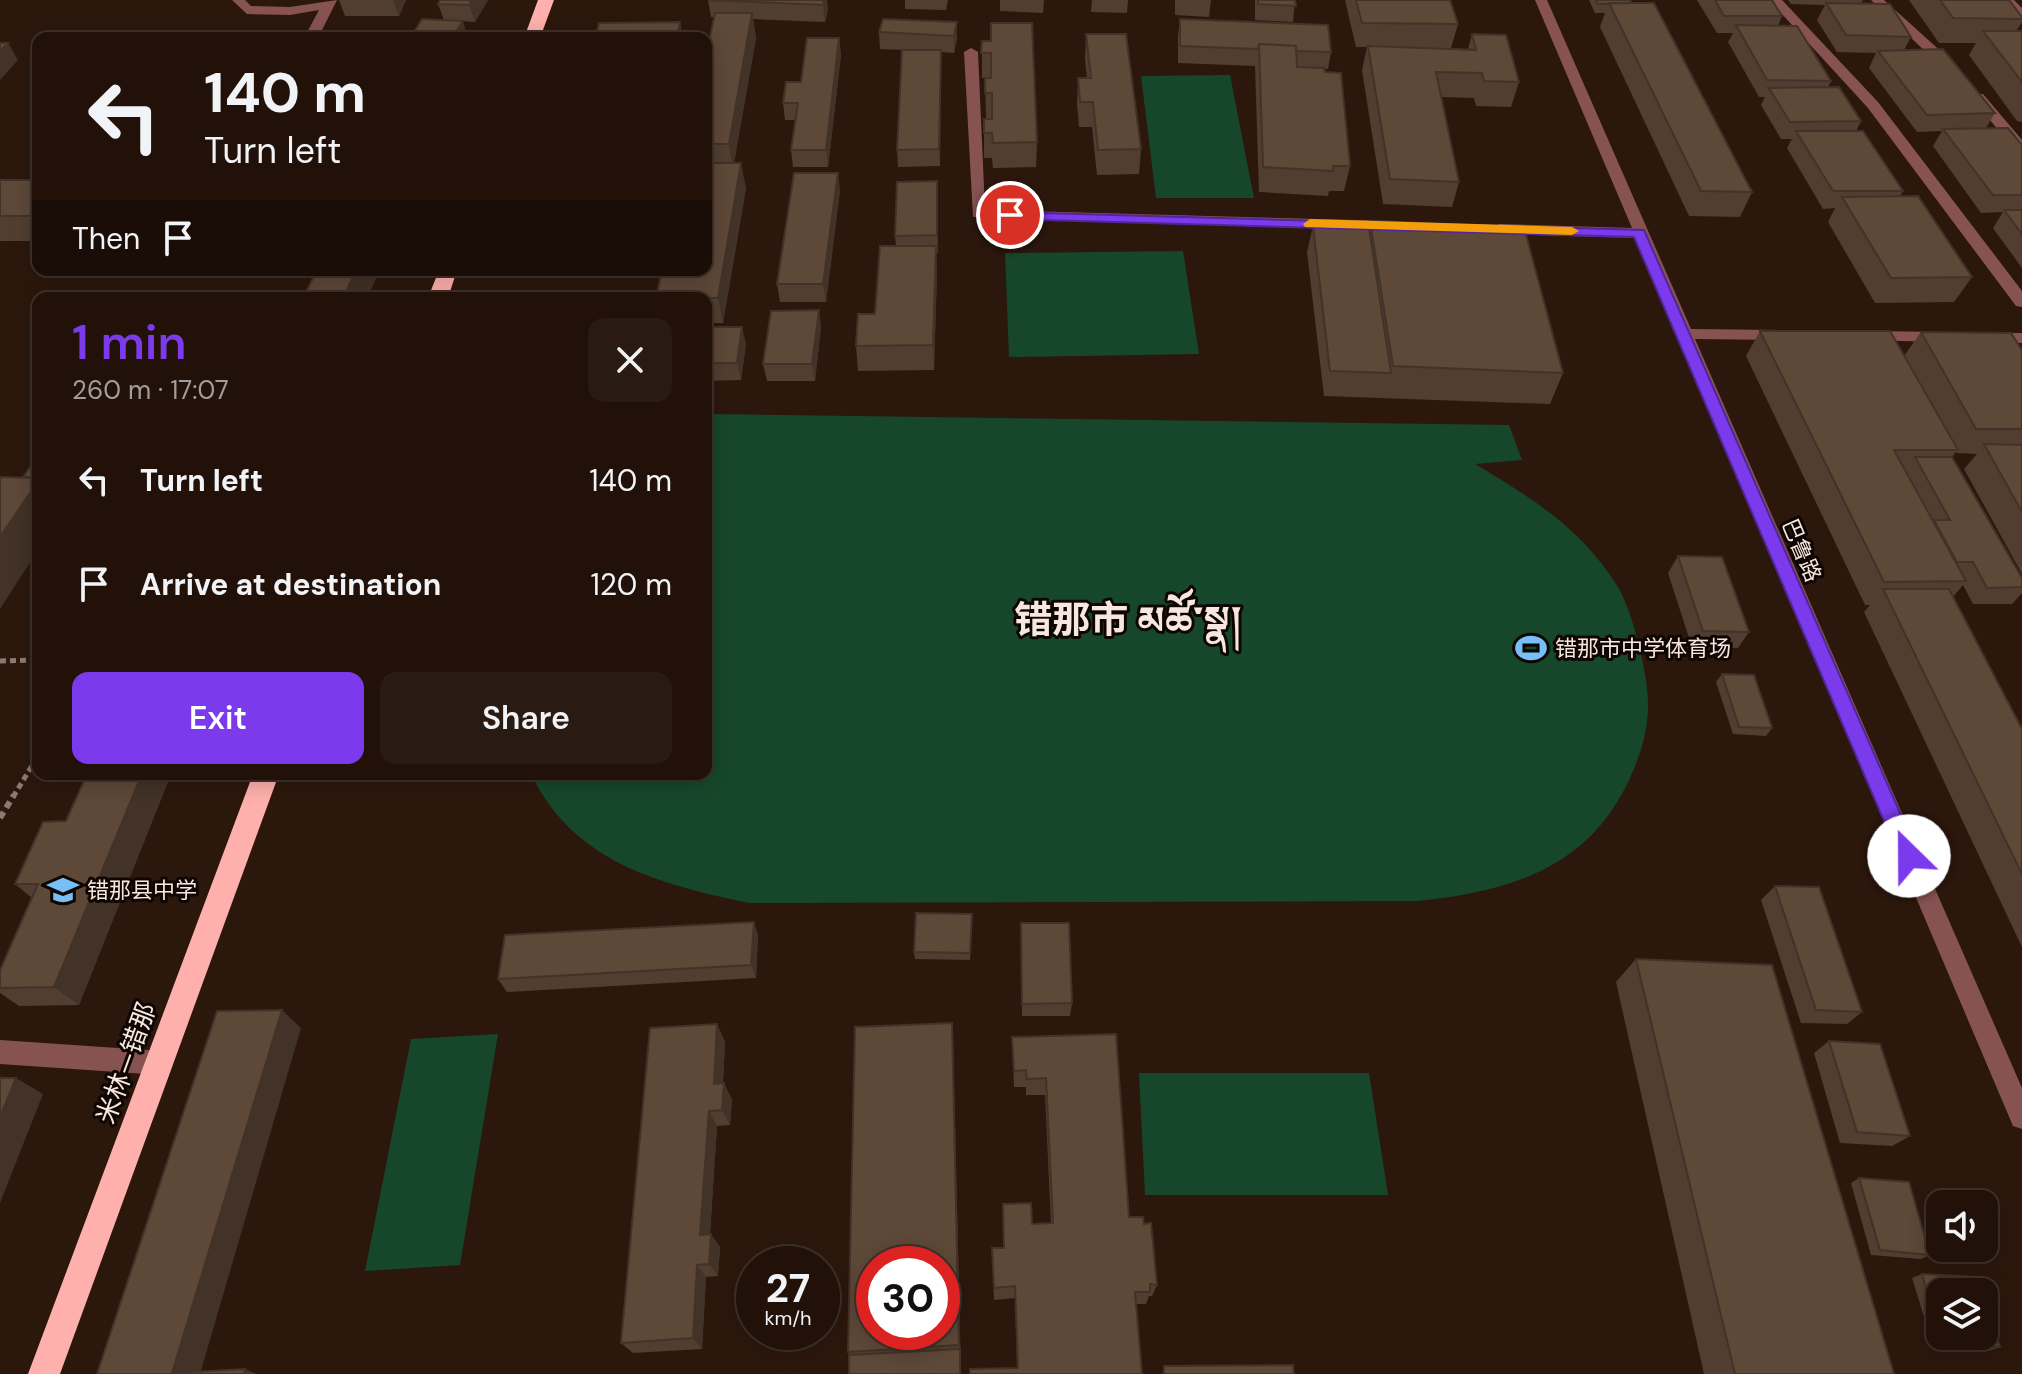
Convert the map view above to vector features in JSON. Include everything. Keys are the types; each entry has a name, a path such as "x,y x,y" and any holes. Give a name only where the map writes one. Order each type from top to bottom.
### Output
{"highway":[{"path":"534,32 546,0"},
{"name":"米林—错那","path":"44,1374 264,780"}],"street":[{"path":"238,0 247,10 290,11 330,2"},
{"name":"巴鲁路","path":"1541,0 2022,1117"},
{"path":"1775,0 1873,105 2022,302"},
{"path":"1877,0 1963,80 2022,149"},
{"path":"2007,0 2022,16"},
{"path":"314,32 330,2"},
{"path":"971,52 978,214 1419,227"},
{"path":"1482,229 1639,233"},
{"path":"1683,334 1806,335"},
{"path":"1852,336 2022,338"},
{"path":"0,1052 161,1063"}],"path":[{"path":"0,661 32,660"},
{"path":"0,818 32,766"}],"green space":[{"path":"1230,75 1254,198 1156,198 1141,76"},
{"path":"1183,251 1199,354 1009,357 1005,253"},
{"path":"712,414 1509,425 1522,460 1475,464 1553,515 1602,564 1629,611 1647,689 1648,716 1639,756 1616,804 1596,830 1572,852 1517,881 1486,890 1418,901 749,903 683,887 623,865 595,849 571,829 549,804 535,780 712,780"},
{"path":"498,1034 460,1265 365,1271 411,1039"},
{"path":"1139,1073 1369,1073 1388,1195 1145,1195"}],"building":[{"path":"440,0 472,0 469,5 438,4"},
{"path":"708,0 824,0 823,5"},
{"path":"1258,0 1295,0 1296,6 1258,4"},
{"path":"1356,0 1450,0 1458,24 1362,23"},
{"path":"1596,0 1630,0 1631,3 1598,4"},
{"path":"1715,0 1772,0 1782,16 1724,16"},
{"path":"1940,0 2009,0 2022,19 1953,18"},
{"path":"1609,3 1654,3 1752,192 1701,191"},
{"path":"1826,3 1890,4 1911,37 1846,35"},
{"path":"715,13 752,13 729,144 712,144 711,32"},
{"path":"422,19 463,21 456,32 414,32"},
{"path":"883,19 957,22 954,36 879,32"},
{"path":"1180,19 1328,25 1331,52 1296,51 1296,46 1259,44 1258,49 1180,46"},
{"path":"680,22 678,32 597,32 599,23"},
{"path":"991,23 1032,23 1037,142 993,143 992,133 984,133 984,119 992,119 992,93 985,93 985,78 991,78 991,53 981,53 982,41 991,41"},
{"path":"1736,25 1797,26 1831,81 1767,80"},
{"path":"1983,31 2022,31 2022,82"},
{"path":"1086,34 1126,34 1141,149 1098,150 1093,102 1080,102 1078,78 1091,78"},
{"path":"1472,34 1506,35 1519,82 1484,81 1482,73 1436,72 1459,182 1390,179 1368,46 1476,50"},
{"path":"807,38 839,38 826,150 791,150 798,103 783,103 786,82 801,82"},
{"path":"1259,44 1296,46 1297,67 1324,68 1325,72 1341,73 1350,166 1333,166 1333,171 1263,167"},
{"path":"1943,49 1995,113 1927,115 1878,51"},
{"path":"902,50 941,50 939,149 897,150"},
{"path":"1839,87 1861,121 1790,122 1769,88"},
{"path":"2008,128 2022,145 2022,195 1993,195 1943,129"},
{"path":"1796,131 1863,131 1903,191 1833,191"},
{"path":"712,163 741,163 718,298 712,298 712,292 657,292 661,276 712,276"},
{"path":"794,173 838,173 823,284 777,284"},
{"path":"0,180 32,180 32,216 0,216"},
{"path":"937,181 937,235 895,236 897,182"},
{"path":"1918,196 1972,277 1891,278 1842,197"},
{"path":"2004,210 2022,210 2022,234"},
{"path":"1370,221 1524,227 1563,373 1393,366"},
{"path":"1313,226 1369,228 1391,373 1330,371"},
{"path":"880,246 936,246 933,345 856,346 858,314 875,314"},
{"path":"314,276 353,276 346,292 306,292"},
{"path":"819,310 812,364 763,364 771,311"},
{"path":"712,327 742,327 737,363 712,363"},
{"path":"1760,331 1890,331 1958,450 1894,450 1966,581 1884,582"},
{"path":"1921,332 2011,333 2022,350 2022,429 1976,429"},
{"path":"1984,444 2022,445 2022,512"},
{"path":"1915,457 1952,457 2022,578 2022,587 1987,588 1973,562 1957,562 1934,520 1950,520"},
{"path":"32,464 32,478 23,477"},
{"path":"0,477 32,478 32,490 0,537"},
{"path":"1678,556 1722,557 1749,632 1703,631"},
{"path":"1883,589 1949,589 2022,729 2022,874"},
{"path":"1722,674 1754,675 1772,728 1739,727"},
{"path":"84,780 140,780 54,987 0,988 0,970 38,884 15,884 43,822 66,821"},
{"path":"1775,886 1819,887 1862,1012 1816,1010"},
{"path":"916,913 972,914 970,953 914,952"},
{"path":"754,922 751,965 498,979 505,935"},
{"path":"1021,923 1069,923 1072,1003 1022,1004"},
{"path":"1636,959 1772,965 1894,1374 1735,1374"},
{"path":"282,1010 172,1373 245,1369 244,1374 97,1374 217,1011"},
{"path":"952,1023 957,1246 856,1246 856,1350 880,1350 848,1352 855,1027"},
{"path":"717,1024 714,1084 724,1083 722,1110 709,1111 700,1235 711,1234 709,1264 697,1265 693,1338 621,1343 650,1028"},
{"path":"1116,1034 1129,1217 1143,1217 1144,1224 1151,1223 1157,1285 1150,1284 1150,1292 1135,1292 1142,1374 970,1374 970,1369 1018,1368 1015,1286 994,1288 992,1248 1004,1248 1003,1204 1031,1203 1032,1224 1053,1223 1046,1078 1027,1079 1026,1070 1014,1071 1012,1037"},
{"path":"1829,1041 1880,1044 1910,1136 1857,1132"},
{"path":"0,1078 16,1078 0,1117"},
{"path":"1859,1178 1909,1182 1926,1241 1926,1255 1880,1250"},
{"path":"1922,1274 1977,1278 1926,1278 1926,1287"},
{"path":"960,1350 960,1374 849,1374 849,1355"},
{"path":"1293,1365 1294,1374 1164,1374 1164,1366"}],"slow traffic":[{"path":"1310,224 1572,231"}],"place":[{"name":"错那市中学体育场","path":"1531,648"},
{"name":"错那县中学","path":"63,890"}],"district":[{"name":"错那市 མཚོ་སྣ།","path":"1128,620"}],"route":[{"path":"1010,215 1639,233 1909,856"}]}
